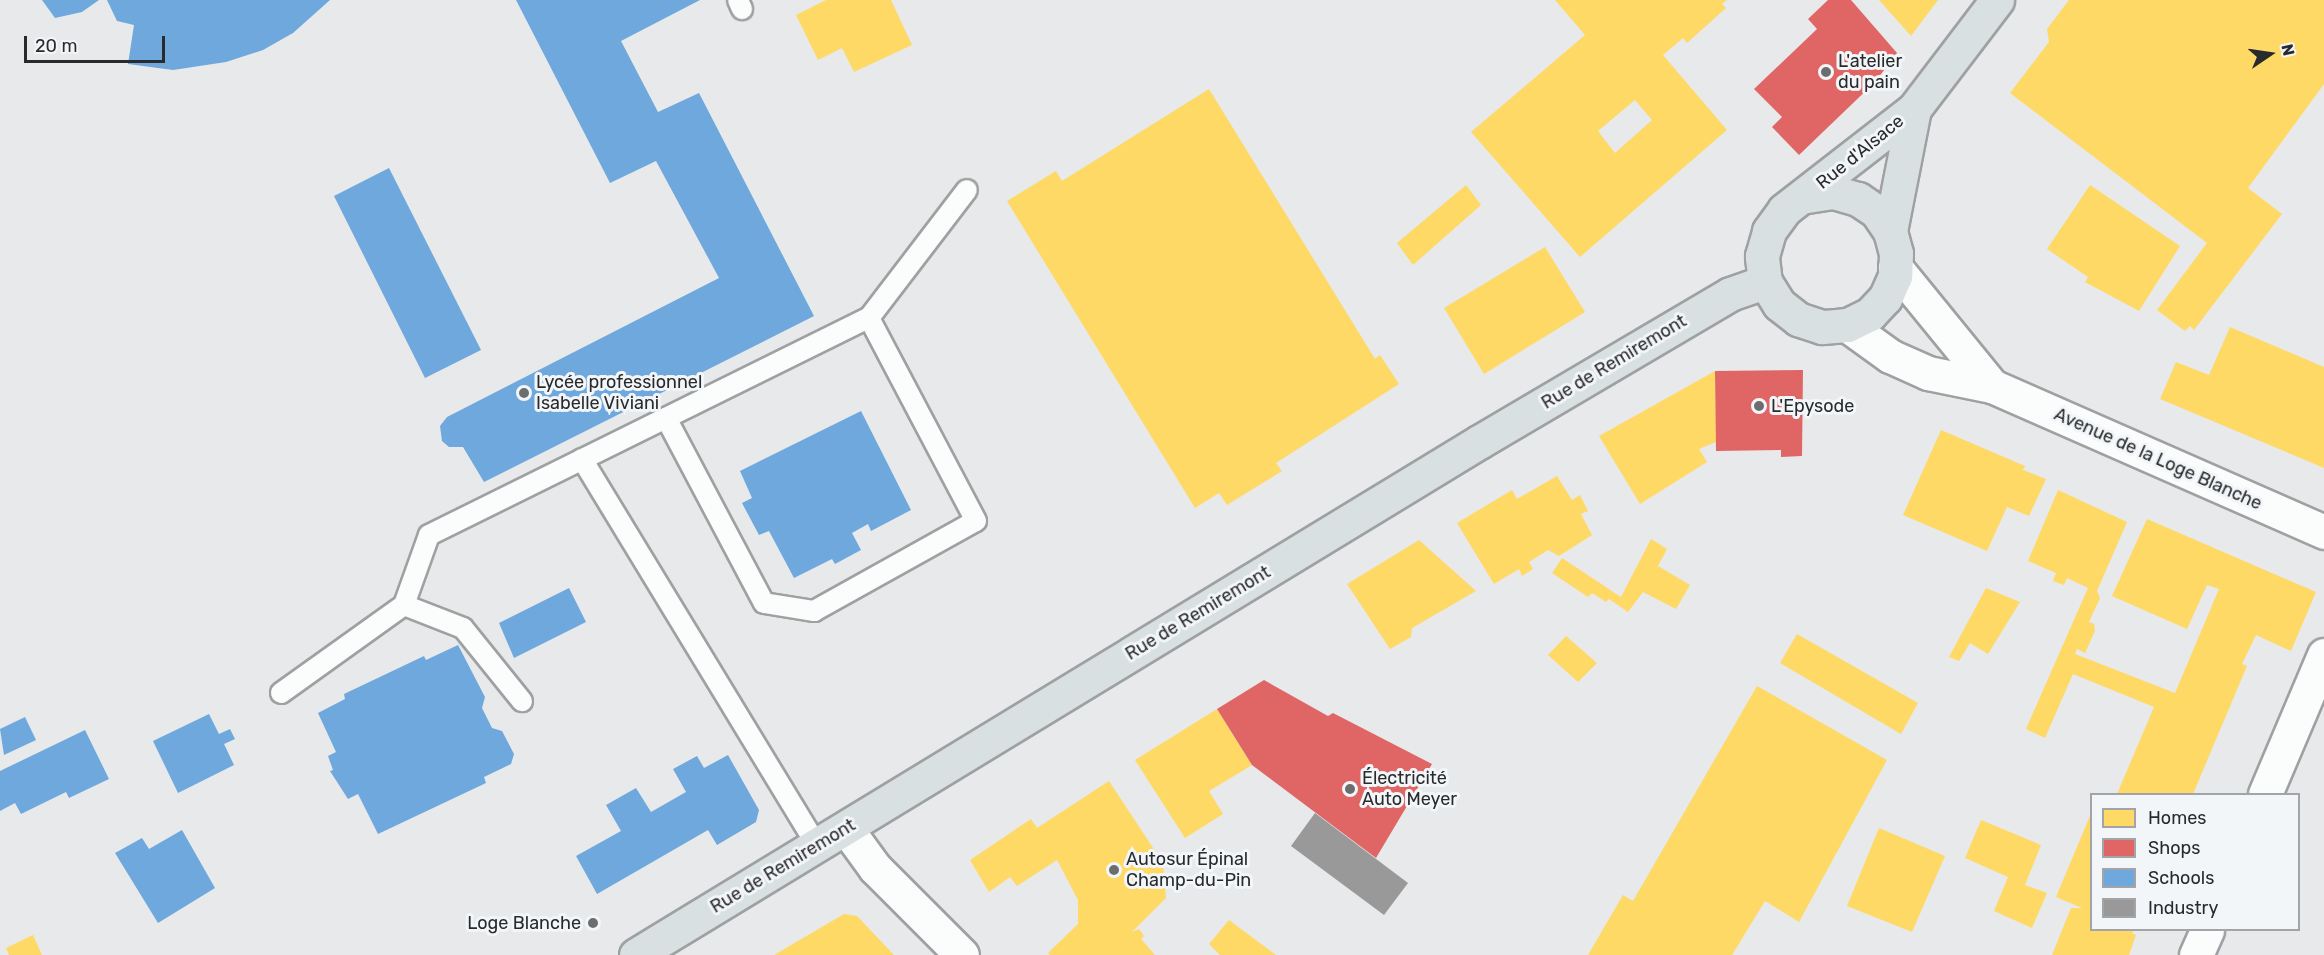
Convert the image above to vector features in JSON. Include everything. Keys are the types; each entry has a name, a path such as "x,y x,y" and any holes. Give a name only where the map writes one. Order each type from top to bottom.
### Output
{"main road":[{"name":"Rue d'Alsace","path":"1807,196 1914,109 1997,0"},
{"name":"Rue d'Alsace","path":"1890,231 1914,109"},
{"path":"1833,192 1858,199 1877,212 1890,231 1895,267 1885,298 1870,314 1847,325 1822,327 1798,319 1779,304 1766,282 1762,256 1769,231 1784,210 1807,196 1833,192"},
{"name":"Rue de Remiremont","path":"636,955 1489,436 1730,294 1766,282"}],"street":[{"name":"Avenue de la Loge Blanche","path":"1895,267 1992,386"},
{"name":"Avenue de la Loge Blanche","path":"1847,325 1890,356 1928,373 1992,386 2324,532"},
{"path":"2266,793 2324,656"},
{"path":"846,828 875,868 962,955"},
{"path":"2196,955 2207,931"}],"lane":[{"path":"281,693 404,606 429,534 869,318 967,190"},
{"path":"666,418 764,603 814,611 976,521 869,318"},
{"path":"582,459 817,845"},
{"path":"404,606 463,628 522,701"}],"building: Homes":[{"path":"826,0 891,0 912,45 854,72 842,48 818,60 796,15"},
{"path":"1555,0 1727,0 1722,4 1726,8 1687,43 1683,38 1663,55 1727,130 1580,257 1471,132 1585,35","holes":["1635,100 1652,120 1615,153 1598,131"]},
{"path":"1879,0 1938,0 1911,36"},
{"path":"2069,0 2324,0 2324,84 2248,188 2282,214 2194,330 2190,326 2185,331 2157,310 2207,243 2010,93 2049,42 2047,29"},
{"path":"1209,89 1375,359 1380,355 1399,384 1276,463 1282,471 1227,505 1219,493 1195,508 1007,201 1056,171 1062,181"},
{"path":"1466,185 1481,205 1413,265 1397,243"},
{"path":"2090,185 2180,246 2139,311 2085,282 2088,277 2047,249"},
{"path":"1545,247 1585,312 1484,374 1444,308"},
{"path":"2230,327 2324,367 2324,468 2160,399 2176,362 2209,375"},
{"path":"1715,371 1716,442 1699,449 1707,462 1640,504 1599,436"},
{"path":"1941,430 2025,466 2023,470 2046,479 2029,516 2007,507 1987,551 1903,515"},
{"path":"1557,476 1572,500 1580,495 1588,511 1581,514 1592,535 1559,556 1548,550 1529,562 1533,569 1522,576 1519,569 1494,584 1457,523 1512,490 1517,499"},
{"path":"2058,490 2127,522 2097,591 2100,598 2089,622 2094,624 2095,631 2085,653 2077,649 2075,654 2175,693 2219,589 2207,585 2187,629 2112,596 2147,519 2316,592 2291,651 2256,635 2242,664 2247,666 2193,793 2117,793 2154,707 2073,674 2045,738 2026,729 2088,588 2067,578 2064,585 2053,581 2056,573 2028,561"},
{"path":"1651,539 1667,549 1658,566 1690,585 1676,609 1643,592 1628,612 1609,599 1606,602 1592,593 1588,597 1552,573 1562,558 1621,597"},
{"path":"1419,540 1476,591 1412,628 1411,637 1390,649 1347,584"},
{"path":"1986,588 2020,602 1988,654 1970,643 1959,661 1949,657"},
{"path":"1797,634 1918,703 1901,734 1780,663"},
{"path":"1566,636 1597,663 1578,682 1548,655"},
{"path":"1757,686 1887,760 1799,922 1765,901 1732,955 1588,955 1623,895 1633,901"},
{"name":"Autosur Épinal Champ-du-Pin","path":"1217,709 1252,765 1209,791 1223,814 1185,838 1135,760"},
{"name":"Autosur Épinal Champ-du-Pin","path":"1109,781 1163,863 1166,898 1132,932 1139,929 1144,936 1141,939 1155,955 1050,955 1048,953 1078,924 1078,900 1057,860 1017,886 1010,877 989,892 970,860 1031,819 1037,828"},
{"path":"2090,816 2090,931 2133,931 2132,933 2136,935 2129,955 2052,955 2071,908 2082,908 2056,897"},
{"path":"1981,820 2041,845 2025,885 2047,893 2032,928 1994,911 2008,877 1965,858"},
{"path":"1879,828 1945,856 1912,932 1847,906"},
{"path":"844,914 857,916 894,955 774,955"},
{"path":"1229,920 1276,955 1220,955 1209,944"},
{"path":"33,935 42,955 9,955 6,948"}],"building: Shops":[{"path":"1828,0 1851,0 1897,53 1875,82 1799,155 1772,127 1782,117 1754,89 1817,29 1808,19"},
{"name":"L'Epysode","path":"1803,370 1802,456 1781,457 1781,450 1716,451 1715,371"},
{"name":"Électricité Auto Meyer","path":"1264,680 1328,716 1333,713 1432,764 1376,858 1252,765 1217,709"}],"building: Schools":[{"path":"42,0 99,0 82,12 55,18"},
{"path":"107,0 330,0 293,33 263,50 226,62 173,70 128,64 134,25 117,21"},
{"path":"516,0 700,0 621,41 658,112 699,93 814,316 484,482 463,447 449,447 442,441 440,426 447,417 719,278 656,161 610,183"},
{"path":"389,168 481,350 425,378 334,196"},
{"path":"861,411 911,510 871,531 868,524 852,533 861,550 835,564 832,559 794,578 769,531 759,535 742,503 752,498 740,471"},
{"path":"569,588 586,622 514,658 499,623"},
{"path":"458,645 485,697 482,708 492,728 502,731 514,754 511,764 484,777 486,783 378,834 358,794 348,799 330,771 333,770 328,756 336,752 318,713 345,699 344,694 424,656 426,660"},
{"path":"209,714 219,734 230,729 235,739 224,744 234,765 178,793 153,741"},
{"path":"25,717 36,740 4,755 0,729"},
{"path":"85,730 109,779 69,798 66,792 21,814 15,803 0,811 0,771"},
{"path":"728,755 759,810 756,822 717,845 708,830 597,894 576,856 621,831 606,805 636,788 651,812 686,792 673,769 697,756 704,768"},
{"path":"182,830 215,888 158,923 115,853 142,838 149,849"}],"building: Industry":[{"path":"1315,813 1408,883 1384,915 1291,846"}],"place":[{"name":"L'atelier du pain","path":"1826,72"},
{"name":"Lycée professionnel Isabelle Viviani","path":"524,393"},
{"name":"L'Epysode","path":"1759,406"},
{"name":"Électricité Auto Meyer","path":"1350,789"},
{"name":"Autosur Épinal Champ-du-Pin","path":"1114,870"},
{"name":"Loge Blanche","path":"593,923"}]}
